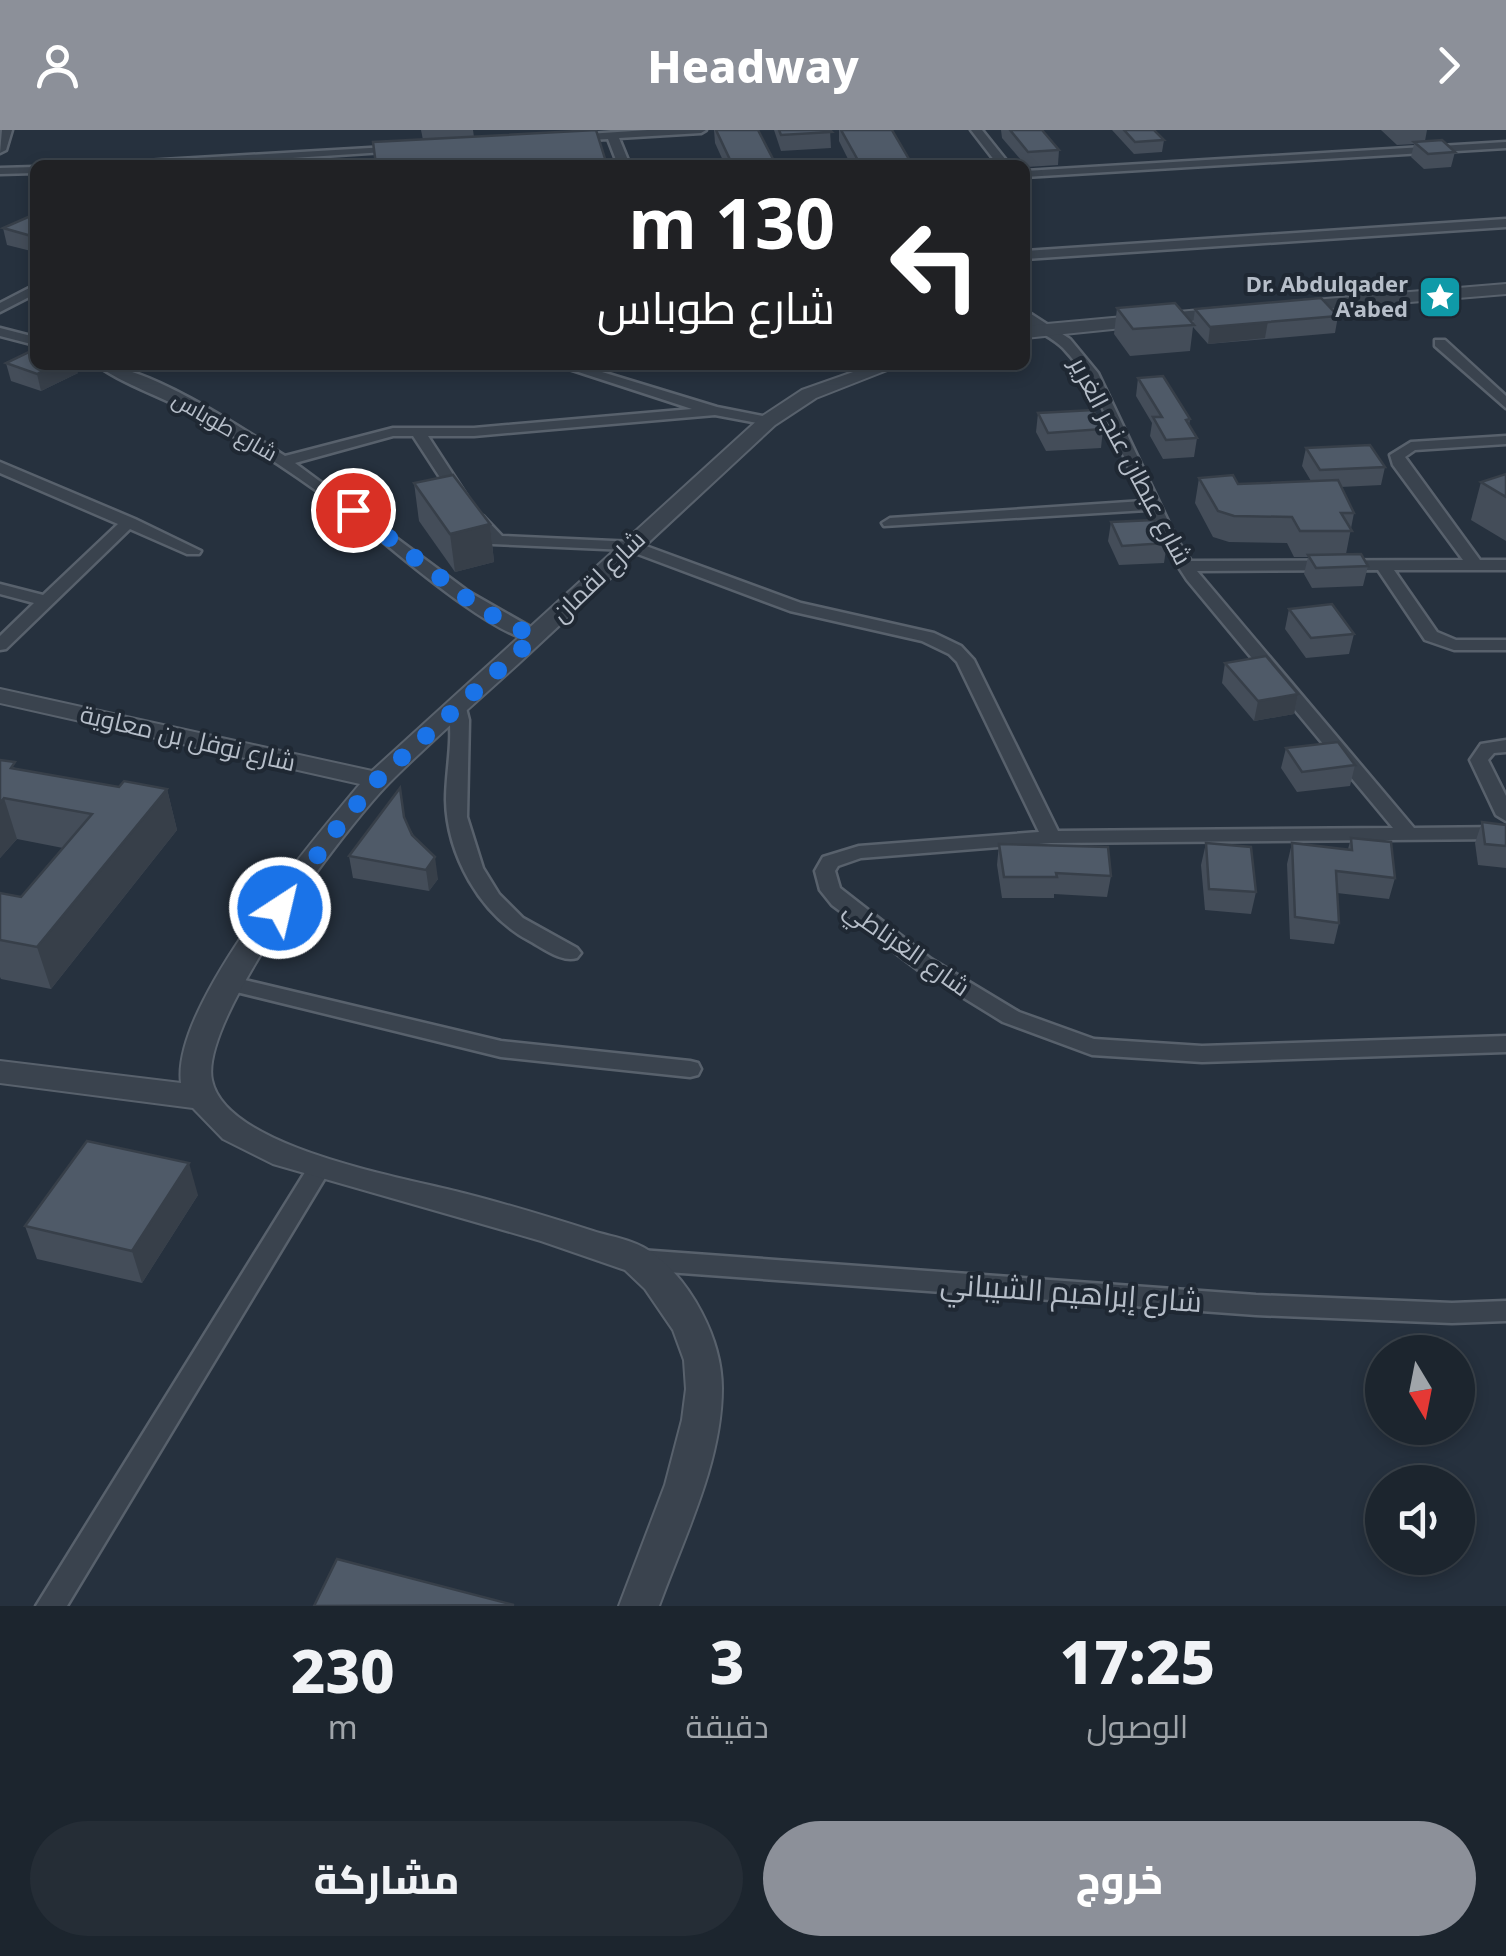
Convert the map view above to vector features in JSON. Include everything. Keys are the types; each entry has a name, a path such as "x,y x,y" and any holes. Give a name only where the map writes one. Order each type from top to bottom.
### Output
{"street":[{"path":"7,130 0,153 17,175"},
{"path":"556,139 701,130"},
{"path":"976,130 1000,160"},
{"path":"612,136 622,160"},
{"path":"189,160 386,144 408,147"},
{"path":"1030,174 1506,146"},
{"path":"1030,255 1506,223"},
{"path":"1033,330 1506,289"},
{"path":"0,308 30,292"},
{"name":"شارع عبطان عنجر الغرير","path":"1033,330 1065,342 1091,373 1169,540 1186,566 1406,832"},
{"path":"0,332 30,340"},
{"path":"1440,344 1506,404"},
{"name":"شارع طوباس","path":"114,370 239,430 482,610 535,637"},
{"path":"580,370 715,411 768,421"},
{"name":"شارع لقمان","path":"200,1097 195,1071 212,1010 334,832 377,780 768,421 810,394 877,370"},
{"path":"284,461 393,432 474,432 715,411"},
{"path":"417,431 491,538 507,544 630,545 796,607 928,637 955,650 966,660 1051,837"},
{"path":"1476,566 1398,462 1397,455 1411,446 1506,440"},
{"path":"0,468 193,551"},
{"path":"890,522 1153,506"},
{"path":"0,645 129,522"},
{"path":"1186,566 1506,566"},
{"path":"1384,567 1431,636 1454,645 1506,644"},
{"path":"0,589 45,601"},
{"name":"شارع نوفل بن معاوية","path":"0,696 377,780"},
{"path":"457,708 463,752 456,804 462,840 476,871 497,906 518,925 570,953"},
{"path":"0,712 64,710"},
{"path":"1506,746 1488,748 1480,753 1479,760 1506,815"},
{"name":"شارع الغرناطي","path":"1506,833 1051,837 859,852 830,862 825,872 830,890 838,900 924,964 1011,1017 1092,1047 1202,1054 1506,1044"},
{"path":"228,983 501,1050 690,1068"},
{"path":"0,1072 200,1097 225,1124 255,1142 320,1167 568,1236 636,1260 674,1300 702,1359 700,1439 639,1606"},
{"path":"51,1606 320,1167"},
{"name":"شارع إبراهيم الشيباني","path":"636,1260 1256,1305 1452,1313 1506,1311"}],"building":[{"path":"596,130 605,160 375,160 373,142"},
{"path":"716,130 758,130 773,160 730,160"},
{"path":"779,130 830,130 832,132 781,135"},
{"path":"841,130 892,130 909,159 892,160 858,160"},
{"path":"1010,130 1042,130 1059,150 1028,152"},
{"path":"1124,130 1154,130 1164,140 1135,142"},
{"path":"1442,140 1455,152 1428,154 1414,142"},
{"path":"30,216 30,236 3,228"},
{"path":"1321,298 1338,316 1210,327 1195,309"},
{"path":"1175,303 1194,325 1133,329 1117,308"},
{"path":"30,351 30,370 45,370 37,374 6,363"},
{"path":"1163,376 1197,438 1166,440 1153,417 1162,417 1138,378"},
{"path":"1093,410 1103,429 1048,433 1038,413"},
{"path":"1370,445 1385,467 1320,470 1306,448"},
{"path":"1506,474 1506,497 1481,482"},
{"path":"453,475 490,524 450,534 414,483"},
{"path":"1233,475 1238,484 1338,480 1354,513 1341,513 1352,531 1300,531 1292,517 1234,516 1218,511 1199,478"},
{"path":"1154,520 1167,543 1122,546 1111,522"},
{"path":"1361,554 1368,566 1316,568 1308,555"},
{"path":"1332,604 1354,634 1311,638 1289,609"},
{"path":"1266,656 1298,694 1258,701 1225,663"},
{"path":"1338,742 1355,765 1302,772 1286,748"},
{"path":"0,760 15,762 11,768 119,787 124,781 167,789 37,947 0,940 0,893 21,897 92,814 4,798 0,803"},
{"path":"400,788 404,817 412,835 435,857 426,870 349,856"},
{"path":"1482,822 1506,825 1506,846 1485,844"},
{"path":"1351,838 1391,842 1395,878 1336,871 1339,923 1295,917 1292,843 1352,850"},
{"path":"1206,843 1251,847 1256,892 1209,889"},
{"path":"999,844 1108,847 1111,876 1056,873 1057,877 1004,877"},
{"path":"87,1141 189,1163 132,1251 25,1226"},
{"path":"337,1559 514,1605 314,1606"}],"place":[{"name":"Dr. Abdulqader A'abed","path":"1440,297"}],"route":[{"path":"280,908 377,780 535,637 482,610 353,510"}]}
